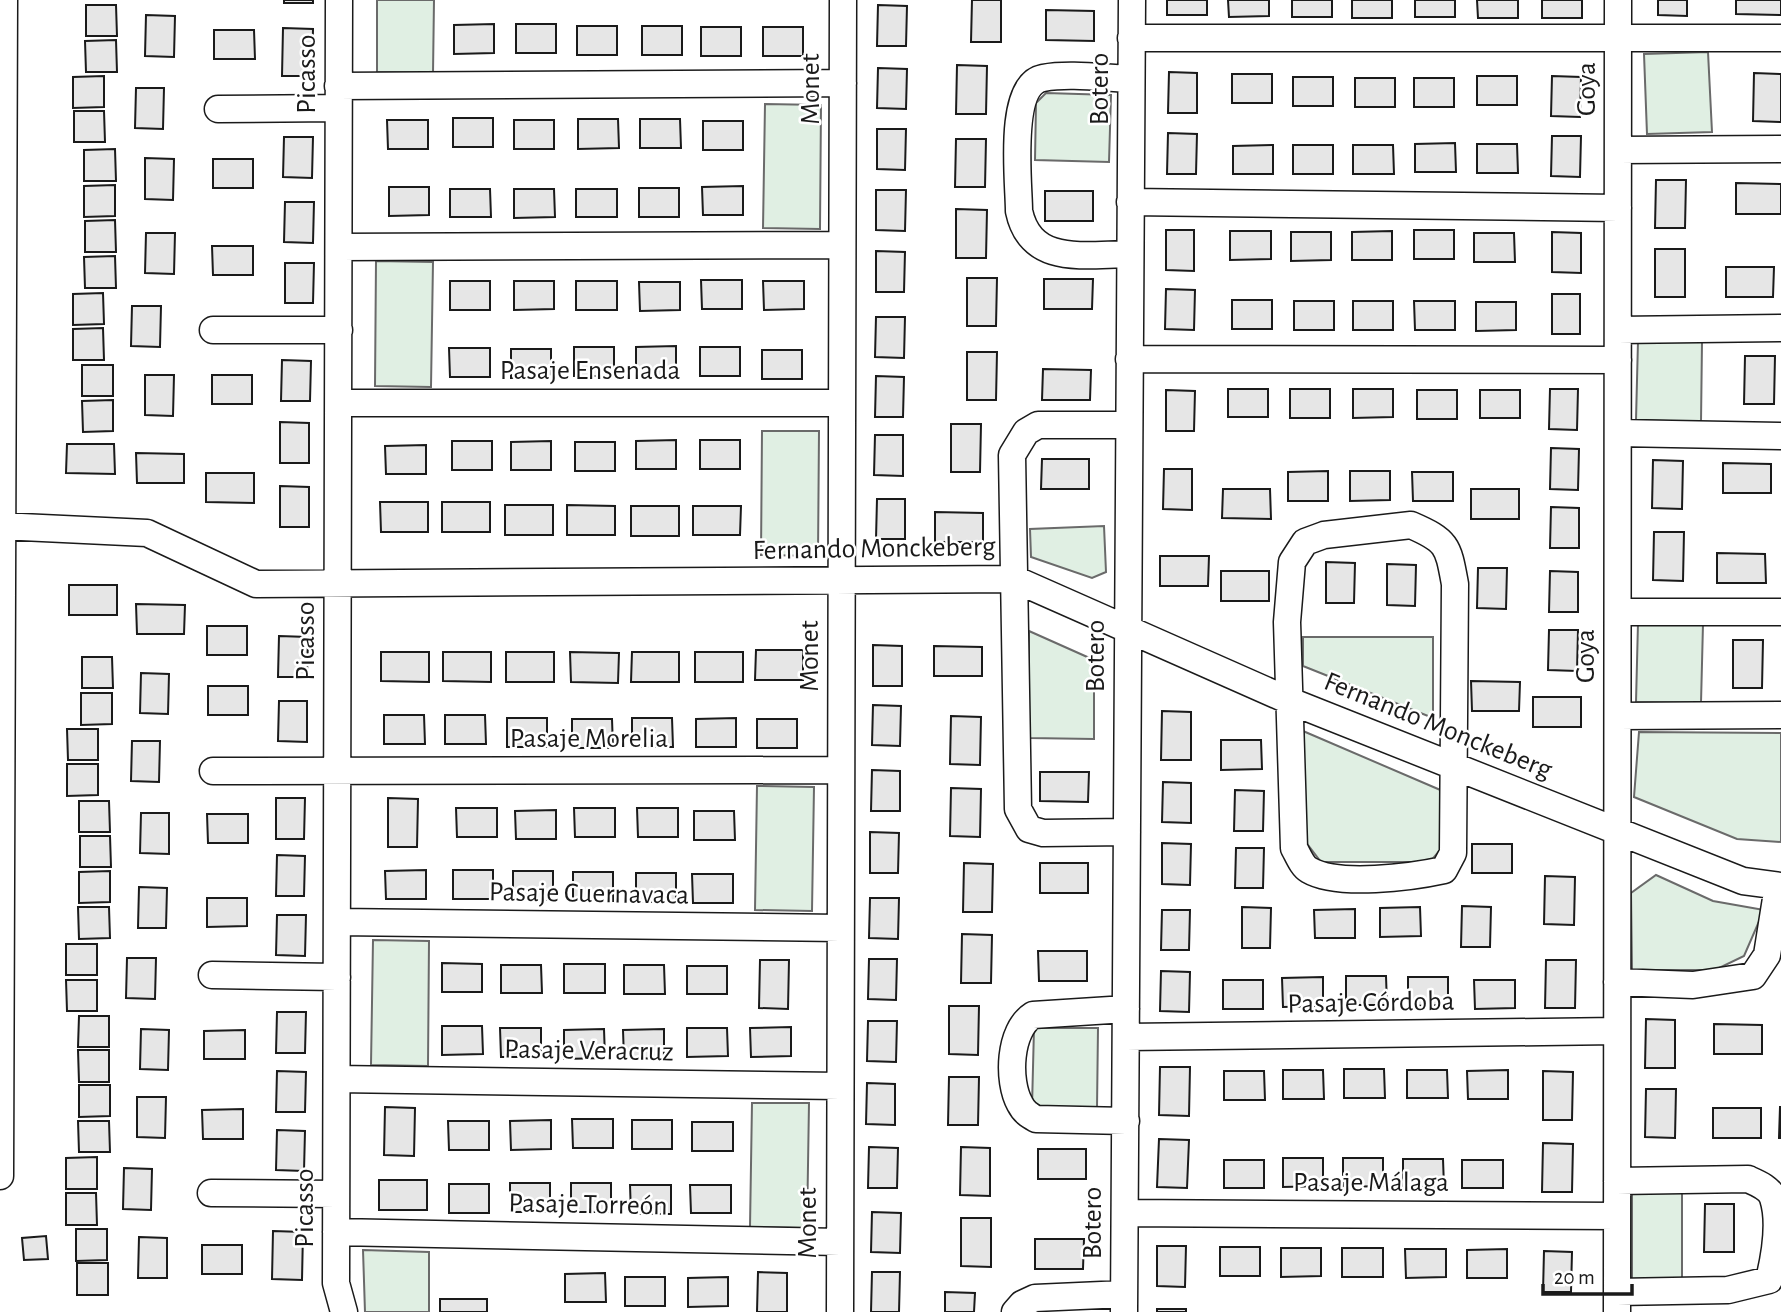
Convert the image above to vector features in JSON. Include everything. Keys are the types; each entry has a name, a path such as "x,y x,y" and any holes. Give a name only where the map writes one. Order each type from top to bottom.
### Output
{"street":[{"path":"0,1176 4,0"},
{"name":"Picasso","path":"339,0 336,1283 344,1312"},
{"name":"Monet","path":"839,1312 843,0"},
{"name":"Botero","path":"1124,1303 1132,0"},
{"name":"Goya","path":"1617,1302 1618,0"},
{"path":"1131,38 1781,38"},
{"path":"1130,254 1056,254 1031,240 1022,225 1019,211 1018,116 1029,88 1043,78 1131,79"},
{"path":"218,109 338,97 843,83"},
{"path":"1618,150 1781,149"},
{"path":"1130,202 1618,208"},
{"path":"338,247 842,245"},
{"path":"1618,330 1781,328"},
{"path":"213,330 339,330"},
{"path":"1129,359 1618,360"},
{"name":"Pasaje Ensenada","path":"338,403 842,403"},
{"path":"1127,832 1042,833 1029,829 1018,809 1012,454 1026,432 1038,425 1129,425"},
{"path":"1618,433 1781,436"},
{"path":"1411,524 1436,536 1449,549 1455,584 1453,853 1444,870 1419,876 1325,877 1306,869 1294,848 1290,701 1288,587 1292,562 1306,542 1352,529 1411,524"},
{"name":"Fernando Monckeberg","path":"1,526 147,533 256,584 1014,579 1290,701 1454,767 1743,881 1779,886"},
{"path":"1618,612 1781,612"},
{"path":"1618,716 1781,715"},
{"name":"Pasaje Morelia","path":"212,771 841,770"},
{"path":"1617,982 1693,985 1753,976 1767,955 1779,886"},
{"name":"Pasaje Cuernavaca","path":"337,922 840,928"},
{"path":"212,975 337,977"},
{"path":"1126,1009 1033,1015 1026,1019 1016,1038 1014,1066 1018,1101 1024,1111 1036,1119 1126,1121"},
{"name":"Pasaje Córdoba","path":"1126,1037 1617,1031"},
{"name":"Pasaje Veracruz","path":"337,1079 840,1086"},
{"path":"1617,1181 1748,1179 1762,1185 1773,1197 1777,1230 1769,1280 1728,1290 1617,1302"},
{"path":"211,1193 336,1194"},
{"name":"Pasaje Málaga","path":"1125,1213 1617,1216"},
{"name":"Pasaje Torreón","path":"336,1232 840,1242"},
{"path":"1016,1312 1022,1304 1035,1298 1124,1303"}],"green space":[{"path":"377,0 434,0 433,73 377,72"},
{"path":"1708,52 1712,132 1647,134 1644,54"},
{"path":"1046,93 1111,95 1109,162 1035,160 1036,103"},
{"path":"765,104 821,105 820,229 763,228"},
{"path":"376,261 433,262 431,387 375,386"},
{"path":"1638,341 1702,342 1701,422 1636,420"},
{"path":"762,431 819,431 818,556 761,555"},
{"path":"1104,526 1106,572 1092,578 1031,557 1030,529"},
{"path":"1638,623 1703,624 1701,703 1636,702"},
{"path":"1029,631 1094,660 1094,739 1029,738"},
{"path":"1303,637 1433,637 1433,718 1303,666"},
{"path":"1303,731 1445,792 1441,849 1430,862 1321,862 1305,841"},
{"path":"1639,732 1781,733 1781,842 1737,839 1634,797"},
{"path":"757,786 814,787 812,911 755,910"},
{"path":"1656,875 1713,901 1764,910 1744,956 1715,970 1632,970 1631,893"},
{"path":"373,940 429,941 428,1066 371,1065"},
{"path":"1034,1028 1098,1028 1097,1108 1032,1107"},
{"path":"752,1103 809,1103 807,1228 750,1227"},
{"path":"1682,1192 1682,1279 1632,1280 1632,1193"},
{"path":"363,1250 429,1252 429,1312 365,1312"}],"building":[{"path":"284,0 313,0 313,3 284,3"},
{"path":"972,0 1001,0 1001,42 971,42"},
{"path":"1167,0 1207,0 1207,15 1167,15"},
{"path":"1228,0 1269,0 1269,16 1229,17"},
{"path":"1292,0 1332,0 1332,17 1292,17"},
{"path":"1352,0 1392,0 1392,18 1352,18"},
{"path":"1415,0 1455,0 1455,17 1415,17"},
{"path":"1477,0 1518,0 1518,18 1478,18"},
{"path":"1542,0 1582,0 1582,18 1542,18"},
{"path":"1658,0 1687,0 1687,16 1658,15"},
{"path":"1736,0 1781,0 1781,15 1736,14"},
{"path":"86,5 116,5 117,36 86,36"},
{"path":"878,5 907,6 906,46 877,46"},
{"path":"1046,10 1094,11 1094,41 1046,40"},
{"path":"146,15 175,16 174,57 145,56"},
{"path":"494,24 494,53 454,54 454,25"},
{"path":"516,24 556,24 556,53 516,53"},
{"path":"577,26 617,26 617,55 577,55"},
{"path":"642,26 682,26 682,55 642,55"},
{"path":"701,27 741,27 741,56 701,56"},
{"path":"763,27 803,27 803,56 763,56"},
{"path":"283,28 313,29 312,76 282,76"},
{"path":"214,30 254,30 255,59 214,59"},
{"path":"116,40 117,72 86,72 85,41"},
{"path":"957,65 987,66 986,114 956,114"},
{"path":"878,68 907,69 906,109 877,108"},
{"path":"1169,72 1197,73 1197,113 1168,113"},
{"path":"1754,73 1781,74 1781,122 1753,121"},
{"path":"1232,74 1272,74 1272,103 1232,103"},
{"path":"104,76 104,107 73,108 73,77"},
{"path":"1477,76 1517,76 1517,105 1477,105"},
{"path":"1552,76 1581,77 1580,117 1551,116"},
{"path":"1293,77 1333,77 1333,106 1293,106"},
{"path":"1355,78 1395,78 1395,107 1355,107"},
{"path":"1414,78 1454,78 1454,107 1414,107"},
{"path":"136,88 164,88 163,129 135,128"},
{"path":"74,111 104,111 105,142 74,142"},
{"path":"453,118 493,118 493,147 453,147"},
{"path":"578,119 618,119 619,148 578,149"},
{"path":"640,119 680,119 681,148 640,148"},
{"path":"387,120 428,120 428,149 388,149"},
{"path":"514,120 554,120 554,149 514,149"},
{"path":"703,121 743,121 743,150 703,150"},
{"path":"877,129 906,129 905,170 877,169"},
{"path":"1168,133 1197,134 1196,174 1167,174"},
{"path":"1552,136 1581,136 1580,177 1551,176"},
{"path":"284,137 313,137 312,178 283,177"},
{"path":"956,139 986,139 985,187 955,187"},
{"path":"1455,143 1456,172 1415,172 1415,144"},
{"path":"1477,144 1517,144 1518,173 1477,173"},
{"path":"1273,145 1273,174 1233,174 1233,146"},
{"path":"1293,145 1333,145 1333,174 1293,174"},
{"path":"1353,145 1393,145 1394,174 1353,174"},
{"path":"115,149 116,181 84,181 84,150"},
{"path":"145,158 174,159 173,200 145,199"},
{"path":"213,159 253,159 253,188 213,188"},
{"path":"1656,180 1686,180 1685,228 1655,228"},
{"path":"1736,183 1781,184 1781,214 1736,214"},
{"path":"115,185 115,216 84,217 84,186"},
{"path":"743,186 743,215 703,215 702,187"},
{"path":"389,187 429,187 429,215 389,216"},
{"path":"639,188 679,188 679,217 639,217"},
{"path":"450,189 490,189 491,217 450,217"},
{"path":"514,189 554,189 555,217 514,218"},
{"path":"576,189 617,189 617,217 576,217"},
{"path":"876,190 906,190 905,231 876,230"},
{"path":"1045,191 1093,191 1093,221 1045,221"},
{"path":"285,202 314,202 313,243 284,242"},
{"path":"956,209 987,210 986,258 956,258"},
{"path":"115,220 116,252 85,252 85,221"},
{"path":"1166,230 1194,230 1194,271 1166,270"},
{"path":"1414,230 1454,230 1454,259 1414,259"},
{"path":"1230,231 1271,231 1271,259 1230,260"},
{"path":"1392,231 1392,260 1352,260 1352,232"},
{"path":"1291,232 1331,232 1331,260 1291,261"},
{"path":"1552,232 1581,233 1581,273 1552,272"},
{"path":"146,233 175,233 174,274 145,273"},
{"path":"1474,233 1514,233 1515,262 1474,262"},
{"path":"212,246 253,246 253,275 213,275"},
{"path":"1655,249 1685,249 1685,297 1655,297"},
{"path":"876,251 905,252 904,292 876,292"},
{"path":"115,256 116,288 85,288 84,257"},
{"path":"285,263 314,263 313,303 285,303"},
{"path":"1726,267 1774,267 1773,297 1726,297"},
{"path":"967,278 997,278 996,326 967,326"},
{"path":"1044,279 1093,279 1092,309 1044,309"},
{"path":"701,280 742,280 742,309 702,309"},
{"path":"450,281 490,281 490,310 450,310"},
{"path":"514,281 554,281 554,309 514,310"},
{"path":"576,281 617,281 617,310 576,310"},
{"path":"763,281 804,281 804,309 764,310"},
{"path":"639,282 680,282 680,310 640,311"},
{"path":"1166,289 1195,290 1194,330 1165,329"},
{"path":"103,293 104,324 73,325 73,294"},
{"path":"1552,294 1580,294 1580,334 1552,334"},
{"path":"1232,300 1272,300 1272,329 1232,329"},
{"path":"1294,301 1334,301 1334,330 1294,330"},
{"path":"1353,301 1393,301 1393,330 1353,330"},
{"path":"1414,301 1455,301 1455,330 1415,330"},
{"path":"1476,302 1516,302 1516,330 1476,331"},
{"path":"132,306 161,306 160,347 131,346"},
{"path":"876,317 905,317 904,358 875,357"},
{"path":"103,328 104,360 73,360 73,329"},
{"path":"676,346 676,376 636,376 636,347"},
{"path":"574,347 614,347 614,376 574,376"},
{"path":"700,347 740,347 740,376 700,376"},
{"path":"449,348 490,348 490,377 450,377"},
{"path":"511,349 551,349 551,378 511,378"},
{"path":"762,350 802,350 802,379 762,379"},
{"path":"967,352 997,352 996,400 967,400"},
{"path":"1745,356 1775,356 1774,404 1744,404"},
{"path":"282,360 311,361 310,401 281,401"},
{"path":"82,365 113,365 113,396 82,396"},
{"path":"1043,369 1091,370 1090,400 1042,400"},
{"path":"145,375 174,375 173,416 145,415"},
{"path":"212,375 252,375 252,404 212,404"},
{"path":"876,376 904,377 903,417 875,417"},
{"path":"1228,389 1268,389 1268,417 1228,417"},
{"path":"1290,389 1330,389 1330,418 1290,418"},
{"path":"1353,389 1393,389 1393,417 1353,418"},
{"path":"1550,389 1578,389 1577,430 1549,429"},
{"path":"1166,390 1195,391 1194,431 1166,431"},
{"path":"1417,390 1457,390 1457,419 1417,419"},
{"path":"1480,390 1520,390 1520,418 1480,418"},
{"path":"113,400 113,431 83,432 82,401"},
{"path":"280,422 309,423 309,463 280,463"},
{"path":"951,424 981,424 980,472 951,472"},
{"path":"875,435 903,435 903,476 874,475"},
{"path":"676,440 676,469 636,469 636,441"},
{"path":"700,440 740,440 740,469 700,469"},
{"path":"452,441 492,441 492,470 452,470"},
{"path":"551,441 551,470 511,470 511,442"},
{"path":"575,442 615,442 615,471 575,471"},
{"path":"67,444 114,444 115,474 66,473"},
{"path":"426,445 426,474 386,474 385,446"},
{"path":"1551,448 1579,449 1578,490 1550,489"},
{"path":"136,453 184,454 184,483 137,483"},
{"path":"1042,459 1089,459 1089,489 1041,489"},
{"path":"1653,460 1683,461 1682,509 1652,508"},
{"path":"1723,463 1771,464 1771,493 1723,493"},
{"path":"1164,469 1192,469 1192,510 1163,509"},
{"path":"1328,471 1328,501 1288,501 1288,472"},
{"path":"1350,471 1390,471 1390,500 1350,501"},
{"path":"1412,472 1453,472 1453,501 1413,501"},
{"path":"206,473 254,473 254,503 206,502"},
{"path":"280,486 309,487 309,527 280,527"},
{"path":"1223,489 1270,489 1271,519 1222,518"},
{"path":"1471,489 1519,489 1519,519 1471,519"},
{"path":"877,499 905,499 905,539 876,539"},
{"path":"380,502 428,502 428,532 381,532"},
{"path":"442,502 490,502 490,532 442,532"},
{"path":"505,505 553,505 553,535 505,535"},
{"path":"567,505 615,506 615,535 567,535"},
{"path":"631,506 679,506 679,536 631,536"},
{"path":"693,506 741,506 740,535 693,535"},
{"path":"1551,507 1579,508 1579,548 1550,548"},
{"path":"935,512 983,513 983,542 935,542"},
{"path":"1654,532 1684,532 1683,581 1653,580"},
{"path":"1717,553 1765,554 1766,583 1717,583"},
{"path":"1160,556 1209,556 1208,586 1160,586"},
{"path":"1326,562 1355,563 1354,603 1326,603"},
{"path":"1387,564 1416,565 1415,606 1387,605"},
{"path":"1478,568 1507,568 1506,609 1477,608"},
{"path":"1221,571 1269,571 1269,601 1221,601"},
{"path":"1550,571 1578,572 1578,612 1549,612"},
{"path":"69,585 117,585 117,615 69,615"},
{"path":"136,604 185,605 184,634 137,634"},
{"path":"207,626 247,626 247,655 207,655"},
{"path":"1549,630 1578,630 1577,671 1548,670"},
{"path":"279,636 308,637 307,677 278,677"},
{"path":"1733,640 1763,640 1762,688 1733,688"},
{"path":"873,645 902,646 902,686 873,686"},
{"path":"934,646 982,647 982,676 934,676"},
{"path":"756,650 803,650 803,680 755,680"},
{"path":"381,652 429,652 429,682 381,681"},
{"path":"443,652 491,652 491,682 443,681"},
{"path":"506,652 554,652 554,682 506,682"},
{"path":"570,652 619,653 618,683 571,682"},
{"path":"632,652 679,652 679,682 631,682"},
{"path":"695,652 743,652 743,682 695,682"},
{"path":"82,657 112,657 113,688 82,688"},
{"path":"141,673 169,674 168,714 140,713"},
{"path":"1471,681 1520,682 1519,711 1472,711"},
{"path":"208,686 248,686 248,715 208,715"},
{"path":"81,693 112,693 112,724 81,725"},
{"path":"1533,697 1581,697 1581,727 1533,727"},
{"path":"279,701 307,701 307,742 278,741"},
{"path":"873,705 901,706 900,746 872,745"},
{"path":"1162,711 1191,712 1191,760 1161,760"},
{"path":"384,715 424,715 425,744 384,744"},
{"path":"445,715 485,715 486,744 445,744"},
{"path":"951,716 981,717 980,765 950,764"},
{"path":"507,718 547,718 547,747 507,747"},
{"path":"632,718 672,718 673,747 632,747"},
{"path":"736,718 736,747 696,747 696,719"},
{"path":"572,719 612,719 613,748 572,748"},
{"path":"757,719 797,719 797,748 757,748"},
{"path":"67,729 98,729 98,760 68,760"},
{"path":"1221,740 1261,740 1262,769 1221,770"},
{"path":"132,741 160,741 159,782 131,781"},
{"path":"67,764 98,764 98,795 67,796"},
{"path":"872,770 900,771 900,811 871,811"},
{"path":"1040,772 1089,772 1088,802 1040,801"},
{"path":"1163,782 1191,783 1191,823 1162,822"},
{"path":"951,788 981,789 980,837 950,836"},
{"path":"1235,790 1264,791 1263,831 1234,831"},
{"path":"276,798 305,798 304,839 276,839"},
{"path":"388,798 418,799 417,847 388,847"},
{"path":"79,801 109,801 110,832 79,832"},
{"path":"456,808 497,808 497,837 457,837"},
{"path":"574,808 615,808 615,837 575,837"},
{"path":"637,808 678,808 678,837 638,837"},
{"path":"556,810 556,839 516,839 515,811"},
{"path":"694,811 734,811 735,840 694,840"},
{"path":"141,813 169,813 169,854 140,853"},
{"path":"207,814 248,814 248,843 208,843"},
{"path":"870,832 899,833 898,873 870,873"},
{"path":"80,836 110,836 111,867 80,867"},
{"path":"1162,843 1191,844 1190,885 1162,884"},
{"path":"1472,844 1512,844 1512,873 1472,873"},
{"path":"1236,848 1264,848 1263,888 1235,888"},
{"path":"277,855 305,856 304,896 276,896"},
{"path":"964,863 993,864 992,912 963,912"},
{"path":"1040,863 1088,863 1088,893 1040,893"},
{"path":"426,870 426,899 386,899 385,871"},
{"path":"453,870 493,870 493,899 453,899"},
{"path":"110,871 110,902 79,903 79,872"},
{"path":"513,871 553,871 553,900 513,900"},
{"path":"573,872 613,872 613,901 573,901"},
{"path":"636,873 676,873 676,902 636,902"},
{"path":"692,874 733,874 733,903 693,903"},
{"path":"1545,876 1575,877 1574,925 1544,924"},
{"path":"139,887 167,888 166,928 138,928"},
{"path":"207,898 247,898 247,926 207,927"},
{"path":"870,898 899,898 898,939 869,938"},
{"path":"1462,906 1491,907 1490,947 1461,947"},
{"path":"78,907 109,907 110,938 79,939"},
{"path":"1242,907 1271,908 1270,948 1242,948"},
{"path":"1420,907 1421,936 1380,937 1380,908"},
{"path":"1355,909 1355,938 1315,938 1314,910"},
{"path":"1162,910 1190,910 1189,950 1161,950"},
{"path":"277,915 306,915 305,956 276,955"},
{"path":"962,934 992,935 991,983 961,983"},
{"path":"66,944 97,944 97,975 66,975"},
{"path":"1038,951 1087,951 1087,981 1039,981"},
{"path":"127,958 156,958 155,999 126,998"},
{"path":"869,959 897,959 896,1000 868,999"},
{"path":"760,960 789,960 788,1009 759,1008"},
{"path":"1546,960 1576,960 1575,1008 1545,1008"},
{"path":"442,963 482,964 482,992 442,992"},
{"path":"564,964 605,964 605,993 564,993"},
{"path":"501,965 541,965 542,993 501,993"},
{"path":"624,965 664,965 665,994 624,994"},
{"path":"687,966 727,966 727,994 687,994"},
{"path":"1161,971 1190,972 1189,1012 1160,1011"},
{"path":"1346,976 1386,976 1387,1005 1346,1005"},
{"path":"1323,977 1323,1006 1283,1007 1282,978"},
{"path":"1408,977 1448,977 1448,1005 1408,1006"},
{"path":"66,980 97,980 97,1011 67,1011"},
{"path":"1223,980 1263,980 1263,1009 1223,1009"},
{"path":"1474,980 1515,980 1515,1008 1475,1009"},
{"path":"949,1006 979,1006 978,1055 949,1054"},
{"path":"277,1012 306,1012 305,1053 276,1053"},
{"path":"79,1016 109,1016 109,1047 78,1047"},
{"path":"1646,1019 1675,1020 1675,1068 1645,1068"},
{"path":"868,1021 897,1021 896,1062 867,1061"},
{"path":"1714,1024 1762,1025 1762,1054 1714,1054"},
{"path":"442,1026 482,1026 483,1054 442,1055"},
{"path":"791,1027 791,1056 751,1057 750,1028"},
{"path":"500,1028 541,1028 541,1057 501,1057"},
{"path":"687,1028 727,1028 728,1056 687,1057"},
{"path":"141,1029 169,1030 168,1070 140,1069"},
{"path":"604,1029 605,1058 564,1059 564,1030"},
{"path":"664,1029 664,1058 624,1059 623,1030"},
{"path":"245,1030 245,1059 204,1059 204,1031"},
{"path":"78,1050 109,1050 109,1082 79,1082"},
{"path":"1160,1067 1190,1067 1189,1116 1159,1115"},
{"path":"1344,1069 1384,1069 1385,1098 1344,1098"},
{"path":"1283,1070 1323,1070 1324,1099 1283,1099"},
{"path":"1407,1070 1447,1070 1448,1098 1407,1098"},
{"path":"1508,1070 1508,1099 1468,1099 1467,1071"},
{"path":"277,1071 306,1072 305,1112 276,1112"},
{"path":"1224,1071 1264,1071 1265,1100 1224,1100"},
{"path":"1543,1071 1573,1072 1572,1120 1543,1120"},
{"path":"949,1077 979,1077 978,1125 948,1125"},
{"path":"867,1083 895,1084 895,1125 866,1124"},
{"path":"79,1085 110,1085 110,1116 79,1117"},
{"path":"1646,1089 1676,1089 1675,1138 1645,1137"},
{"path":"137,1097 166,1097 165,1138 137,1137"},
{"path":"385,1107 415,1108 414,1156 384,1155"},
{"path":"1780,1107 1781,1138 1779,1138"},
{"path":"1713,1108 1761,1108 1761,1138 1713,1138"},
{"path":"243,1109 243,1139 203,1139 202,1110"},
{"path":"572,1119 613,1119 613,1148 573,1148"},
{"path":"551,1120 551,1149 511,1150 510,1121"},
{"path":"632,1120 672,1120 672,1149 632,1149"},
{"path":"78,1121 109,1121 110,1152 79,1152"},
{"path":"448,1121 489,1121 489,1150 449,1150"},
{"path":"692,1122 733,1122 733,1151 692,1151"},
{"path":"277,1130 305,1131 304,1171 276,1170"},
{"path":"1159,1139 1189,1140 1187,1188 1157,1187"},
{"path":"1543,1143 1573,1144 1572,1192 1542,1192"},
{"path":"869,1147 898,1148 897,1188 868,1188"},
{"path":"961,1147 990,1148 990,1196 960,1195"},
{"path":"1038,1149 1086,1149 1086,1179 1038,1179"},
{"path":"97,1157 97,1189 66,1189 66,1158"},
{"path":"1283,1158 1323,1158 1323,1186 1283,1187"},
{"path":"1343,1158 1383,1158 1383,1186 1343,1187"},
{"path":"1403,1159 1443,1159 1444,1187 1403,1187"},
{"path":"1224,1160 1264,1160 1264,1188 1224,1188"},
{"path":"1462,1160 1503,1160 1503,1188 1462,1188"},
{"path":"124,1168 152,1169 151,1210 123,1209"},
{"path":"379,1180 427,1180 427,1210 379,1210"},
{"path":"510,1183 550,1183 550,1212 510,1212"},
{"path":"571,1183 611,1183 611,1212 571,1212"},
{"path":"449,1184 489,1184 489,1213 449,1213"},
{"path":"630,1185 671,1185 671,1214 631,1214"},
{"path":"690,1185 731,1185 731,1213 691,1213"},
{"path":"66,1193 96,1193 97,1225 66,1225"},
{"path":"1705,1204 1734,1204 1734,1252 1704,1252"},
{"path":"872,1212 901,1213 900,1253 871,1252"},
{"path":"961,1218 991,1218 991,1267 961,1266"},
{"path":"76,1229 107,1229 107,1260 76,1261"},
{"path":"273,1231 303,1232 302,1280 272,1279"},
{"path":"46,1236 48,1259 24,1260 22,1238"},
{"path":"139,1237 167,1238 167,1278 138,1278"},
{"path":"1035,1239 1084,1239 1083,1269 1035,1269"},
{"path":"202,1245 242,1245 242,1274 202,1274"},
{"path":"1157,1246 1186,1246 1185,1287 1157,1286"},
{"path":"1220,1247 1260,1247 1260,1276 1220,1276"},
{"path":"1281,1248 1321,1248 1321,1276 1281,1277"},
{"path":"1342,1248 1383,1248 1383,1277 1342,1277"},
{"path":"1405,1249 1446,1249 1446,1277 1406,1278"},
{"path":"1507,1249 1507,1278 1467,1278 1467,1250"},
{"path":"1544,1251 1572,1252 1571,1292 1543,1292"},
{"path":"77,1263 108,1263 108,1295 77,1295"},
{"path":"758,1272 787,1273 787,1312 757,1312"},
{"path":"872,1272 900,1272 899,1312 871,1312"},
{"path":"605,1273 606,1302 565,1302 565,1274"},
{"path":"625,1277 665,1277 665,1306 625,1306"},
{"path":"728,1277 728,1306 688,1307 688,1278"},
{"path":"945,1292 975,1293 974,1312 945,1312"},
{"path":"440,1299 487,1299 487,1312 440,1312"},
{"path":"1157,1309 1186,1309 1186,1312 1157,1312"}]}
